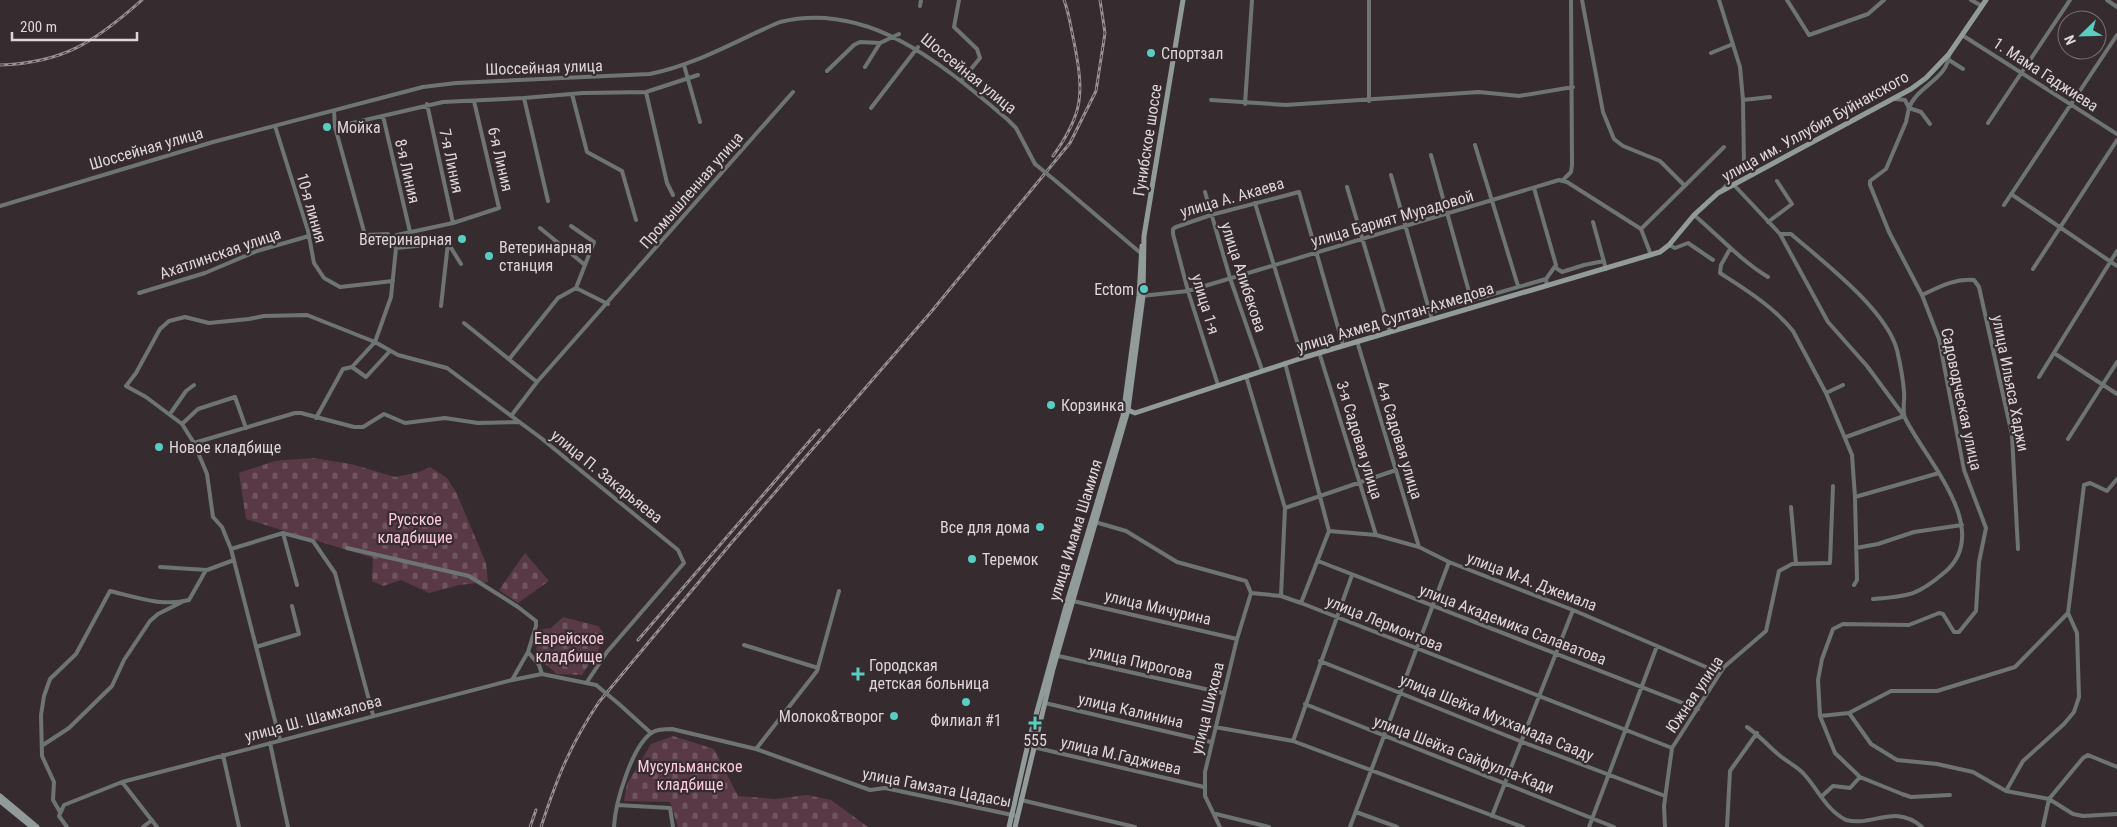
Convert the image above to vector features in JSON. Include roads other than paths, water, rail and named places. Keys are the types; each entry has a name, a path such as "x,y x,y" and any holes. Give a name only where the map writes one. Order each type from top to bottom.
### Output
{"main road":[{"name":"Гунибское шоссе","path":"1143,255 1144,236 1183,0"},
{"name":"улица им. Уллубия Буйнакского","path":"1669,245 1694,215 1718,193 1895,99 1926,78 1949,57 1962,34 1986,0"},
{"name":"улица Ахмед Султан-Ахмедова","path":"1128,410 1135,412 1319,352 1606,269 1651,255 1669,245"},
{"name":"улица Имама Шамиля","path":"1009,827 1021,800 1055,655 1073,601 1128,410 1141,296 1143,255"},
{"name":"улица Имама Шамиля","path":"1015,827 1014,815 1055,655 1123,416 1141,296"},
{"path":"0,796 37,827"},
{"path":"0,801 32,827"}],"street":[{"path":"920,6 921,0"},
{"path":"960,0 954,27 977,49 980,58 962,80"},
{"path":"1245,104 1252,0"},
{"path":"1368,0 1369,101"},
{"path":"1571,0 1572,166 1571,172 1563,180 1641,229"},
{"path":"1582,0 1603,112 1614,138 1623,146 1660,161 1684,185"},
{"path":"1718,193 1744,165 1744,100 1740,67 1719,0"},
{"path":"1787,0 1809,35 1868,14 1884,0"},
{"path":"1971,0 1982,6"},
{"path":"1988,123 2070,0"},
{"path":"2107,0 2117,7"},
{"name":"Шоссейная улица","path":"0,206 82,180 424,87 456,83 650,74 684,65 782,21 812,14 830,14"},
{"path":"840,14 855,17"},
{"name":"Шоссейная улица","path":"880,43 897,32 962,80 1016,128 1035,164 1143,255"},
{"name":"1. Мама Гаджиева","path":"1962,34 2117,134"},
{"path":"2004,206 2117,35"},
{"path":"827,71 854,45 860,42 880,43 865,67"},
{"path":"1710,53 1733,44"},
{"path":"871,108 918,46"},
{"path":"1949,57 1963,69"},
{"name":"Садоводческая улица","path":"1949,57 1941,73 1915,94 1901,135 1886,168 1870,181 1870,185 1890,232 1922,295 1939,339 1964,470 1986,528 1978,562 1976,611 1959,632 1954,632 1943,614 1939,613 1909,625 1837,626 1829,636 1819,671 1820,716 1836,753 1860,777 1911,797 1950,795"},
{"path":"684,65 700,122"},
{"path":"335,127 427,104 572,94 646,92 698,76"},
{"path":"1211,100 1245,104 1286,105 1369,101 1479,92 1519,96 1573,87"},
{"path":"646,92 667,183 674,195"},
{"name":"Промышленная улица","path":"511,416 537,382 608,304 793,92"},
{"path":"572,94 587,152 622,171 636,220"},
{"path":"1744,100 1770,97"},
{"path":"524,98 548,201"},
{"path":"1895,99 1905,100 1909,108 1921,112 1930,124"},
{"name":"6-я Линия","path":"453,223 499,208 474,101"},
{"name":"7-я Линия","path":"427,104 453,223"},
{"path":"316,418 343,369 352,367 375,342 391,297 396,248 388,234 366,235 335,127 334,111"},
{"name":"8-я Линия","path":"383,116 410,232"},
{"name":"10-я линия","path":"275,126 309,236 314,263 324,278 340,287 393,282"},
{"path":"2033,269 2117,140"},
{"path":"1475,145 1518,286"},
{"path":"1641,229 1724,148"},
{"path":"1431,155 1471,299"},
{"path":"1391,175 1432,320"},
{"name":"улица Барият Мурадовой","path":"1141,296 1188,291 1563,180"},
{"path":"1768,222 1792,204 1777,182"},
{"path":"1733,184 1780,234 1828,322 1867,366 1904,416 1939,473 1962,526 1964,540 1958,556 1951,567 1927,588 1911,595 1873,599"},
{"path":"1347,187 1390,332"},
{"path":"1534,188 1556,268 1562,272 1584,264 1604,261"},
{"name":"улица Алибекова","path":"1205,192 1230,278 1262,370"},
{"name":"улица А. Акаева","path":"1173,229 1211,215 1299,192 1317,253"},
{"path":"2011,194 2117,266"},
{"path":"1256,203 1302,358"},
{"path":"1694,215 1726,242 1730,249 1768,277"},
{"path":"1593,222 1606,269"},
{"path":"392,238 410,232 453,223"},
{"path":"510,358 558,298 576,288 594,242 571,226"},
{"path":"540,228 585,265"},
{"name":"улица 1-я","path":"1173,229 1188,291 1218,385"},
{"path":"1641,229 1642,237 1651,255"},
{"path":"1780,234 1791,234 1856,289 1882,323 1896,348 1904,392 1904,416"},
{"name":"Ахатлинская улица","path":"139,293 205,273 257,251 309,236"},
{"path":"396,248 448,243"},
{"path":"448,243 462,264"},
{"path":"441,306 442,279 448,243"},
{"path":"1669,245 1675,248 1688,243 1713,260"},
{"path":"1730,249 1721,265 1720,273 1784,319 1793,331 1846,436 1852,455 1855,497 1857,580 1854,585"},
{"path":"2040,377 2117,251"},
{"path":"1317,253 1343,345"},
{"path":"1431,312 1546,279 1556,268"},
{"path":"1546,279 1547,286"},
{"name":"улица Ильяса Хаджи","path":"1922,295 1951,282 1965,279 1974,280 1979,287 2012,435 2018,549"},
{"path":"576,288 608,304"},
{"name":"улица П. Закарьяева","path":"170,414 126,386 136,373 160,329 169,321 185,317 210,323 249,320 264,316 307,315 335,328 375,342 398,355 447,368 519,422 678,550 684,563 606,652 587,682"},
{"path":"464,323 510,358 537,382"},
{"name":"4-я Садовая улица","path":"1357,341 1419,547"},
{"path":"352,367 366,377 390,351"},
{"name":"3-я Садовая улица","path":"1319,352 1376,535"},
{"path":"2054,353 2117,394"},
{"path":"2068,439 2117,362"},
{"path":"1285,363 1329,531 1301,603"},
{"path":"1246,376 1286,508 1281,596"},
{"path":"194,385 186,391 170,414 182,424 194,443 207,474 214,517 222,527 234,560 280,740"},
{"path":"1826,394 1843,385"},
{"path":"182,424 198,409 235,397 246,428"},
{"path":"194,443 295,413 363,427 384,414 405,423 445,418 478,424 519,422"},
{"path":"1846,436 1904,416"},
{"path":"1286,508 1396,470"},
{"path":"1855,497 1939,473"},
{"path":"2006,791 2023,761 2064,724 2074,712 2079,697 2077,633 2068,613 2084,484 2090,483 2107,491 2117,479"},
{"path":"1790,507 1796,564 1830,563 1832,486"},
{"path":"1095,522 1126,531 1177,562 1246,581 1251,593"},
{"path":"1856,548 1878,544 1914,532 1962,526"},
{"name":"улица М-А. Джемала","path":"1329,531 1376,535 1419,547 1449,562 1573,610 1720,672"},
{"path":"230,549 283,533 313,541 335,573 373,715"},
{"path":"283,533 297,585"},
{"path":"347,548 456,572 478,580 536,621 528,652 512,680"},
{"path":"160,567 206,570 234,560"},
{"name":"улица Академика Салаватова","path":"1318,561 1698,709"},
{"path":"1350,827 1402,693 1449,562"},
{"name":"Южная улица","path":"1665,827 1665,796 1672,748 1724,667 1766,631 1779,571 1783,567 1796,564"},
{"path":"42,745 69,728 112,686 124,660 150,621 158,614 189,600 206,570"},
{"path":"1294,741 1305,704 1352,574"},
{"path":"67,827 59,816 60,812 54,800 54,782 42,756 41,714 50,679 76,654 110,591 158,602 182,602"},
{"path":"756,748 818,668 839,591"},
{"name":"улица Лермонтова","path":"1251,593 1281,596 1301,603 1672,748"},
{"name":"улица Шихова","path":"1204,787 1211,742 1237,639 1251,593"},
{"name":"улица Мичурина","path":"1073,601 1237,639"},
{"path":"256,647 299,634 292,606"},
{"path":"1492,816 1554,653 1573,610"},
{"path":"1820,716 1849,713 1891,690 1937,691 2015,667 2068,613"},
{"path":"744,645 818,668"},
{"path":"1589,827 1627,731 1657,646"},
{"path":"528,652 539,665 542,674"},
{"name":"улица Пирогова","path":"1055,655 1223,693"},
{"name":"улица Шейха Муххамада Сааду","path":"1320,661 1520,741 1665,796"},
{"name":"улица Ш. Шамхалова","path":"60,812 64,805 80,797 122,782 373,715 542,674 566,681 587,682 596,685 651,733"},
{"name":"улица Калинина","path":"1045,703 1211,742"},
{"name":"улица Шейха Сайфулла-Кади","path":"1305,704 1384,737 1593,817 1614,827"},
{"path":"1849,713 1871,744 1887,756 1903,762 1936,764 1973,772 2006,791 2049,798 2073,814 2084,816 2117,814"},
{"path":"1215,727 1294,741 1523,827"},
{"path":"1747,727 1757,733 1779,755 1802,772 1822,796 1827,806 1852,823 1866,825 1892,817 1902,817 1922,827"},
{"name":"улица Гамзата Цадасы","path":"651,733 658,730 672,729 756,748 870,790 885,788 1014,815"},
{"path":"614,827 617,806 630,765 651,733"},
{"path":"1727,827 1730,771 1757,733"},
{"path":"270,743 288,827"},
{"name":"улица М.Гаджиева","path":"1033,747 1204,787"},
{"path":"224,755 239,827"},
{"path":"2043,827 2049,798 2083,758 2088,755 2117,767"},
{"path":"1822,796 1833,786 1853,786 1860,777"},
{"path":"122,782 157,827"},
{"path":"1204,787 1220,827"},
{"path":"1021,800 1135,827"},
{"path":"617,806 670,808 673,827"},
{"path":"1356,812 1398,827"},
{"path":"1216,814 1269,827"},
{"path":"143,827 152,820"}],"railway":[{"path":"0,65 43,60 78,47 109,27 142,0"},
{"path":"1053,156 1071,127 1079,102 1080,89 1070,21 1064,0"},
{"path":"541,827 565,762 599,702 733,541 931,312 1070,143 1096,91 1105,33 1100,0"},
{"path":"638,640 819,430"},
{"path":"530,827 536,810"}],"place":[{"name":"Спортзал","path":"1151,53"},
{"name":"Мойка","path":"327,127"},
{"name":"Ветеринарная","path":"462,239"},
{"name":"Ветеринарная станция","path":"489,256"},
{"name":"Ectom","path":"1144,289"},
{"name":"Корзинка","path":"1051,405"},
{"name":"Новое кладбище","path":"159,447"},
{"name":"Все для дома","path":"1040,527"},
{"name":"Теремок","path":"972,559"},
{"name":"Городская детская больница","path":"858,674"},
{"name":"Филиал #1","path":"966,702"},
{"name":"Молоко&творог","path":"894,716"},
{"name":"555","path":"1035,723"}],"park label":[{"name":"Русское кладбищие","path":"415,528"},
{"name":"Еврейское кладбище","path":"569,647"},
{"name":"Мусульманское кладбище","path":"690,775"}]}
